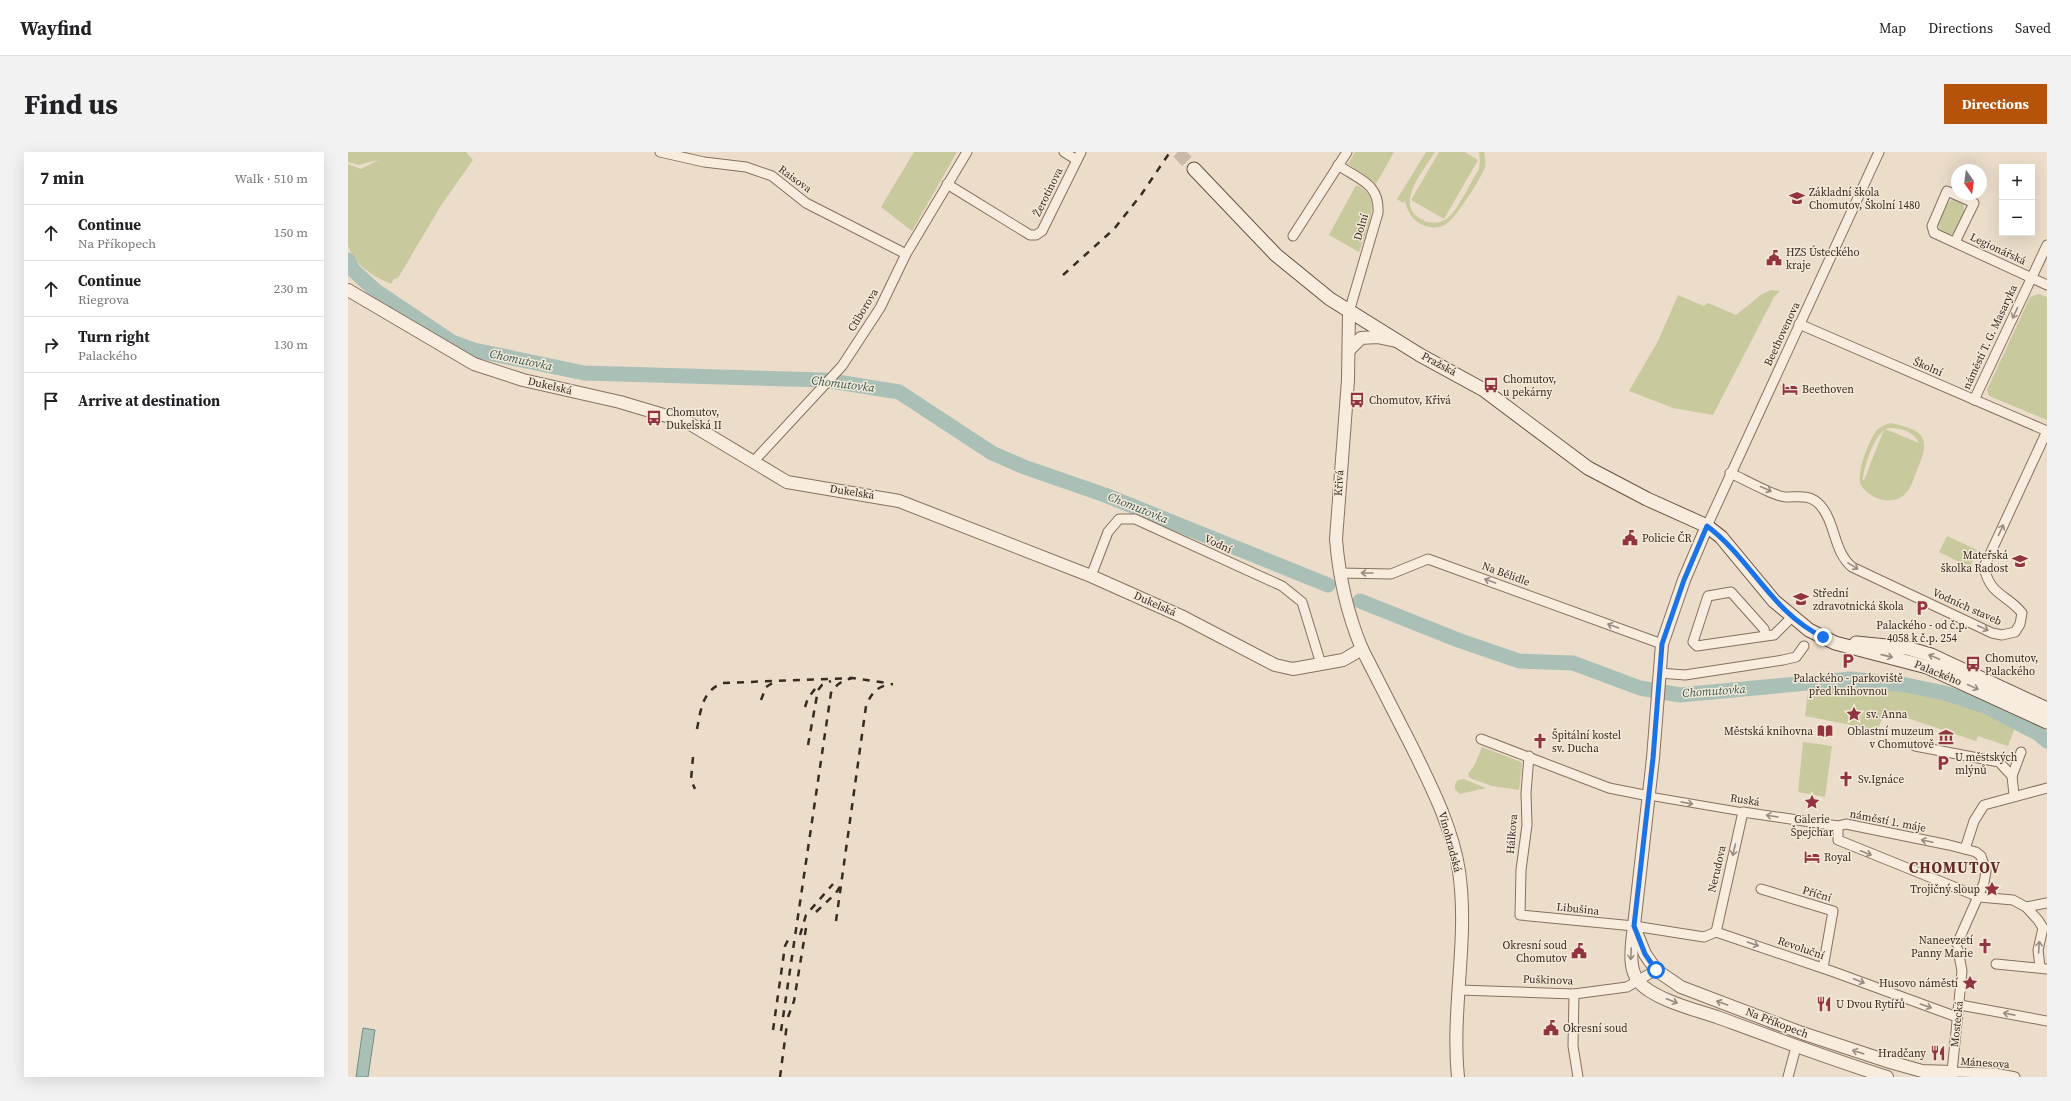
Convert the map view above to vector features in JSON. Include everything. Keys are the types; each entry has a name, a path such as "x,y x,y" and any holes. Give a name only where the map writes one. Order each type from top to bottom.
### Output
{"main road":[{"name":"Pražská","path":"1194,170 1276,255 1312,286 1349,312 1484,390 1588,468 1646,499 1707,526"},
{"name":"Palackého","path":"1707,526 1721,537 1774,601 1809,630 1835,643 1927,666 2047,722"},
{"name":"Palackého","path":"1823,637 1907,648 1925,653 2047,709"}],"street":[{"name":"Raisova","path":"660,152 704,162 746,167 772,176 806,203 906,254"},
{"name":"Ctiborova","path":"754,462 842,366 880,308 906,254 966,152"},
{"path":"1064,152 1077,160"},
{"name":"Žerotínova","path":"948,184 1030,235 1036,235 1042,231 1081,152"},
{"path":"1293,236 1346,152"},
{"name":"Beethovenova","path":"1707,526 1730,473 1879,152"},
{"name":"Dolní","path":"1338,165 1374,190 1379,202 1378,213 1349,312"},
{"name":"Legionářská","path":"1955,242 1974,203 1947,192 1932,226 1934,233 2031,278"},
{"path":"2031,278 2047,245"},
{"name":"náměstí T. G. Masaryka","path":"1974,400 2031,278 2047,285"},
{"name":"Dukelská","path":"348,290 474,364 523,380 620,402 687,422 787,482 899,501 1091,576 1183,617 1275,665 1293,669 1343,660 1362,649"},
{"name":"Křivá","path":"1349,312 1336,539 1340,573 1348,612 1362,649"},
{"name":"Školní","path":"1799,324 2047,431"},
{"path":"1348,350 1361,338 1377,338 1397,341"},
{"name":"Vodních staveb","path":"1730,473 1785,497 1799,496 1810,498 1820,505 1826,515 1844,559 1852,567 1992,633 2002,635 2015,632 2020,624 2022,613 2016,605 1996,592 1986,579 1984,567 2047,431"},
{"name":"Vodní","path":"1091,576 1108,532 1119,519 1135,519 1282,586 1302,602 1321,664"},
{"name":"Na Příkopech","path":"1707,526 1684,580 1662,644 1649,796 1631,961 1639,981 1652,992 1796,1047 1886,1077"},
{"name":"Na Bělidle","path":"1340,573 1391,574 1428,559 1662,644"},
{"path":"1766,636 1764,630 1732,592 1708,596 1693,642 1697,646 1774,635 1792,617"},
{"path":"1659,678 1783,660 1796,657 1804,646"},
{"name":"Vinohradská","path":"1362,649 1429,781 1446,822 1455,854 1460,887 1463,933 1459,990 1458,1077"},
{"path":"1481,739 1529,756 1609,788 1649,796"},
{"path":"1915,746 1999,762 2012,776"},
{"path":"2014,795 2012,776 2021,752"},
{"name":"Hálkova","path":"1520,915 1521,870 1526,825 1526,793 1529,756"},
{"path":"1965,849 1974,821 1984,805 2014,795 2047,788"},
{"name":"Ruská","path":"1649,796 1838,826"},
{"name":"Nerudova","path":"1716,932 1743,812"},
{"name":"náměstí 1. máje","path":"1979,897 1986,872 1984,862 1981,856 1976,852 1846,824 1838,826 1838,840 1979,897 2013,900 2026,907 2045,927"},
{"name":"Příční","path":"1761,889 1833,911 1822,968"},
{"name":"Mostecká","path":"1951,1075 1957,1017 1960,1004 1962,971 1958,947 1979,897"},
{"path":"2026,907 2047,903"},
{"name":"Libušina","path":"1520,915 1634,926"},
{"path":"1634,926 1704,937 1716,932"},
{"name":"Na Příkopech","path":"1634,926 1645,954 1656,970 1681,987 1802,1033 1922,1071 1951,1075"},
{"path":"1996,964 2044,968 2038,950 2045,927"},
{"name":"Revoluční","path":"1716,932 1822,968 1957,1017"},
{"name":"Puškinova","path":"1459,990 1574,994 1615,989 1639,981 1656,970"},
{"path":"1574,994 1573,1046 1578,1077"},
{"path":"1960,1004 2047,1021"},
{"path":"1788,1077 1796,1047"},
{"name":"Mánesova","path":"1951,1075 1995,1073 2016,1077"}],"green space":[{"path":"348,152 466,152 473,160 440,207 398,278 394,279 391,284 365,270 355,259 348,246 348,164 361,169 378,160 358,165 348,162"},
{"path":"914,152 957,152 912,231 881,207"},
{"path":"1355,152 1394,152 1376,184 1348,164"},
{"path":"1426,152 1435,152 1418,178 1410,198 1411,207 1415,215 1425,221 1431,222 1443,221 1448,218 1461,201 1479,169 1479,152 1484,152 1485,156 1485,167 1479,180 1455,216 1445,225 1439,227 1428,227 1419,223 1410,214 1405,201 1403,203 1397,199"},
{"path":"1439,152 1465,152 1478,160 1444,219 1411,200"},
{"path":"1356,185 1367,192 1371,197 1372,204 1370,221 1359,252 1329,235"},
{"path":"1952,200 1959,200 1963,204 1964,213 1962,223 1956,231 1948,236 1942,235 1938,225 1942,210"},
{"path":"1771,290 1780,291 1774,297 1713,415 1673,408 1629,391 1658,341 1678,295 1704,306 1708,303 1736,315 1762,294"},
{"path":"2039,294 2047,297 2047,420 1989,396 1987,390 2030,297"},
{"path":"1890,423 1917,432 1922,437 1924,442 1924,450 1922,459 1909,490 1902,497 1884,500 1866,492 1860,482 1860,475 1861,467 1870,441 1877,430","holes":["1890,428 1911,433 1919,443 1885,429","1884,430 1864,480 1863,480 1863,475 1870,453 1876,439"]},
{"path":"1947,536 1977,550 1970,567 1939,552"},
{"path":"1841,682 1931,694 1974,706 2016,725 2008,746 1978,736 1976,741 1886,711 1877,730 1805,716 1808,691 1804,690 1805,686"},
{"path":"1803,742 1832,746 1825,797 1798,792"},
{"path":"1482,747 1521,762 1522,765 1519,790 1492,786 1470,778 1468,774 1475,764"},
{"path":"1464,779 1486,788 1460,794 1455,789 1455,784 1458,780"}],"shaded area":[{"path":"363,1028 375,1030 368,1077 356,1077"}],"waterway":[{"name":"Chomutovka","path":"348,260 353,270 376,291 452,342 474,350 584,373 825,380 899,392 992,453 1024,467 1105,495 1328,585"},
{"name":"Chomutovka","path":"1360,601 1458,640 1519,661 1573,663 1640,688 1680,695 1851,679 1906,685 1945,693 1987,707 2039,734 2047,741"}],"tunnel":[{"path":"1178,152 1194,169"}],"railway":[{"path":"1063,275 1114,229 1141,195 1170,152"},
{"path":"697,729 701,708 706,696 710,691 722,683 852,678 887,683"},
{"path":"781,1031 831,693 840,683 852,678"},
{"path":"808,745 818,690 822,685 831,681"},
{"path":"761,700 766,687 774,682"},
{"path":"836,921 866,706 870,697 876,690 883,686 893,684"},
{"path":"805,707 808,698 818,685"},
{"path":"693,757 691,780 695,789"},
{"path":"800,935 806,915 833,884"},
{"path":"816,912 836,893 841,885"},
{"path":"788,1017 794,1001 806,928"},
{"path":"773,1030 785,946 790,936"},
{"path":"780,1077 787,1024"}],"place":[{"name":"Základní škola Chomutov, Školní 1480","path":"1797,198"},
{"name":"HZS Ústeckého kraje","path":"1774,258"},
{"name":"Chomutov, u pekárny","path":"1491,385"},
{"name":"Beethoven","path":"1790,389"},
{"name":"Chomutov, Křivá","path":"1357,400"},
{"name":"Chomutov, Dukelská II","path":"654,418"},
{"name":"Policie ČR","path":"1630,538"},
{"name":"Mateřská školka Radost","path":"2020,561"},
{"name":"Střední zdravotnická škola","path":"1801,599"},
{"name":"Palackého - od č.p. 4058 k č.p. 254","path":"1922,608"},
{"name":"Palackého - parkoviště před knihovnou","path":"1848,661"},
{"name":"Chomutov, Palackého","path":"1973,664"},
{"name":"sv. Anna","path":"1854,714"},
{"name":"Městská knihovna","path":"1825,731"},
{"name":"Oblastní muzeum v Chomutově","path":"1946,737"},
{"name":"Špitální kostel sv. Ducha","path":"1540,741"},
{"name":"U městských mlýnů","path":"1943,763"},
{"name":"Sv.Ignáce","path":"1846,779"},
{"name":"Galerie Špejchar","path":"1812,802"},
{"name":"Royal","path":"1812,857"},
{"name":"Trojičný sloup","path":"1992,889"},
{"name":"Naneevzetí Panny Marie","path":"1985,946"},
{"name":"Okresní soud Chomutov","path":"1579,951"},
{"name":"Husovo náměstí","path":"1970,983"},
{"name":"U Dvou Rytířů","path":"1824,1004"},
{"name":"Okresní soud","path":"1551,1028"},
{"name":"Hradčany","path":"1938,1053"}],"district":[{"name":"CHOMUTOV","path":"1955,867"}],"route":[{"path":"1656,970 1645,954 1634,926 1653,758 1662,644 1684,580 1707,526 1721,537 1740,558 1774,601 1809,630 1823,637"}]}
